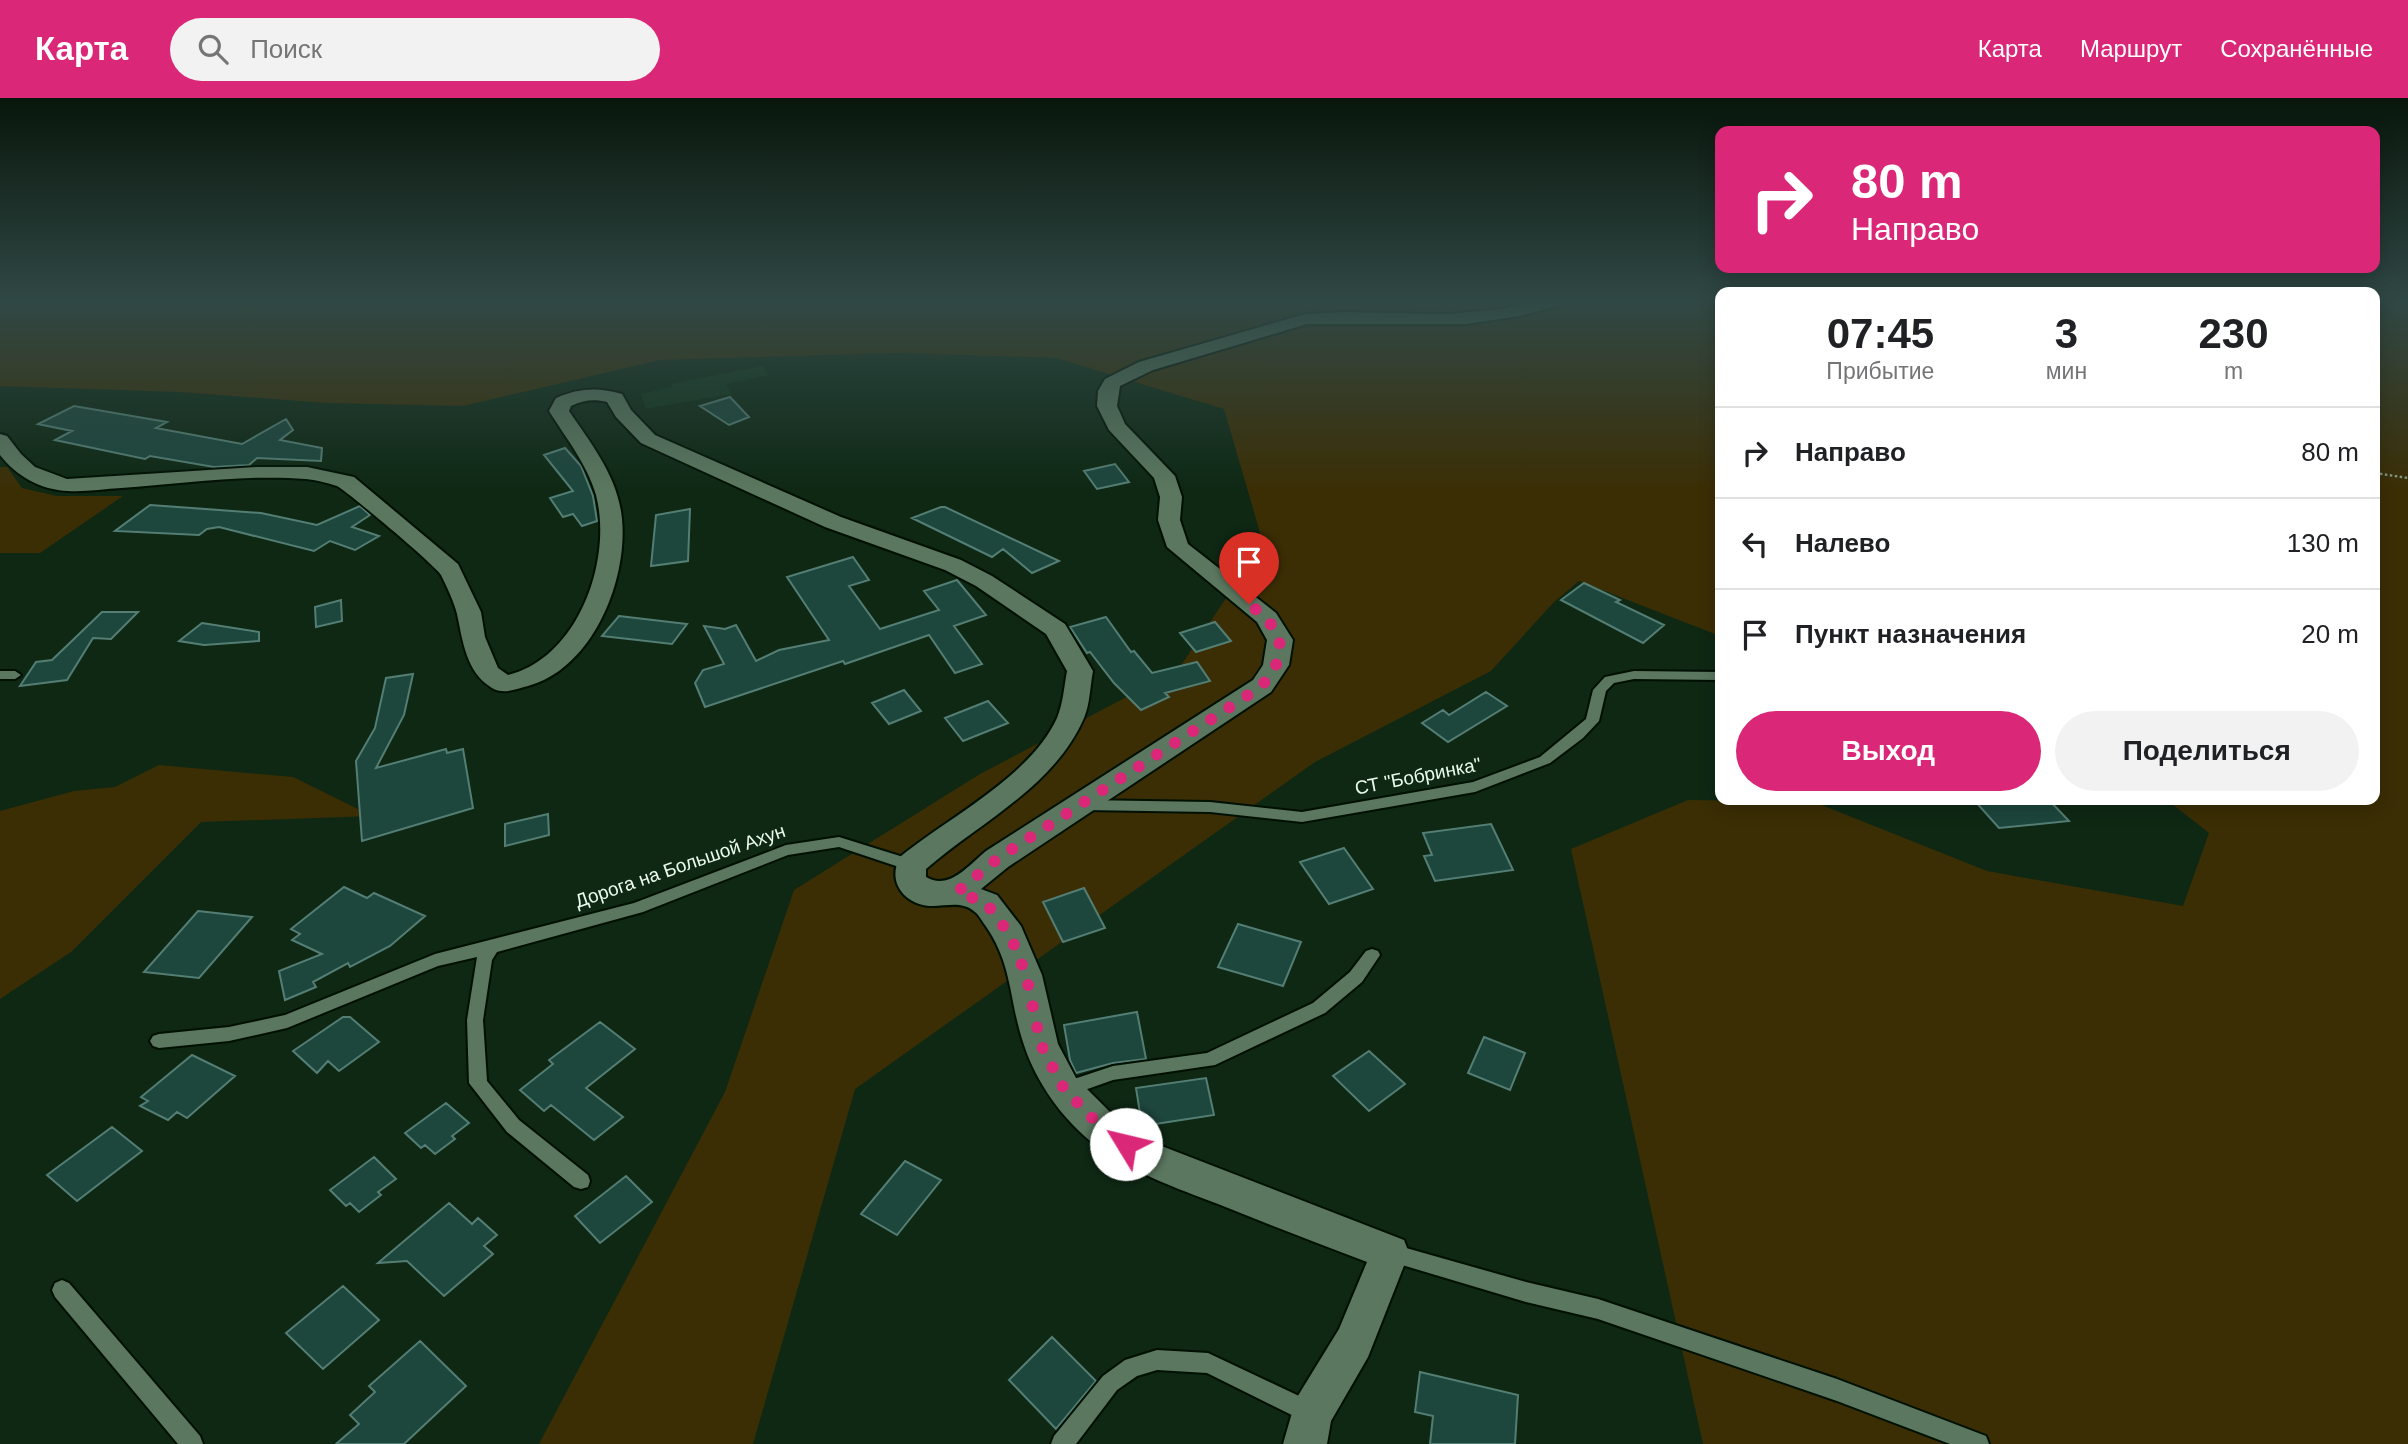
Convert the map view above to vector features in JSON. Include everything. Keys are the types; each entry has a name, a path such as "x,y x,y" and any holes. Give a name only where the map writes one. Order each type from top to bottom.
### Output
{"street":[{"path":"957,892 997,859 1078,804 1216,718 1262,686 1276,665 1280,640 1267,618 1178,547 1168,520 1171,497 1164,476 1116,426 1107,406 1108,391 1112,383 1153,364"},
{"path":"0,440 24,469 43,481 67,485 257,473 307,473 346,481 450,569 469,612 473,637 487,672 504,684 528,678 551,667 576,636 598,596 610,560 612,526 604,485 559,411 563,402 573,396 601,393 615,398 624,413 649,439 833,522 953,565 1010,597 1056,629 1080,671 1071,719 1049,754 911,865 910,883 929,894 957,892 986,903 1010,935 1026,975 1041,1045 1064,1089 1106,1132 1146,1157 1390,1253 1354,1343 1308,1429"}],"lane":[{"path":"0,675 15,675"},
{"name":"СТ \"Бобринка\"","path":"1078,804 1210,807 1302,817 1475,788 1545,760 1578,735 1592,721 1600,690 1610,680 1634,676 1715,677"},
{"name":"Дорога на Большой Ахун","path":"159,1041 229,1034 287,1021 435,960 638,908 786,850 839,842 911,865"},
{"path":"492,947 484,958 475,1020 478,1083 513,1126 581,1181"},
{"path":"1064,1089 1113,1073 1209,1060 1319,1008 1356,977 1372,956"},
{"path":"1390,1253 1526,1292 1598,1309 1837,1390 1978,1444"},
{"path":"62,1290 192,1444"},
{"path":"1062,1444 1111,1383 1132,1367 1157,1360 1208,1363 1308,1429"}],"path":[{"path":"2380,474 2408,478"}],"shaded area":[{"path":"0,364 644,364 463,406 327,403 180,392 0,386"},
{"path":"1075,364 1715,364 1715,634 1579,581 1554,602 1491,671 1315,762 855,1089 753,1444 539,1444 725,1092 794,890 980,774 1178,670 1263,543 1224,409"},
{"path":"2380,364 2408,364 2408,1444 1703,1444 1571,849 1688,800 1715,800 1715,805 1822,805 1987,871 2183,906 2209,833 2173,805 2380,805"},
{"path":"763,366 768,375 726,384 731,394 646,409 641,394 672,387 671,384"},
{"path":"0,467 7,467 22,488 57,496 123,496 40,553 0,553"},
{"path":"159,765 293,777 372,816 201,822 71,952 0,999 0,811 74,791 115,787"}],"building":[{"path":"730,397 749,417 729,425 700,406"},
{"path":"74,406 167,422 156,428 242,444 286,419 293,430 280,440 322,448 321,461 257,458 249,465 214,467 150,456 145,459 55,440 72,431 38,424"},
{"path":"565,448 581,466 593,496 597,521 582,526 573,514 563,517 550,498 573,491 544,455"},
{"path":"1115,464 1129,482 1097,489 1084,471"},
{"path":"150,505 261,513 317,525 360,506 370,515 352,527 379,536 355,550 330,541 314,551 219,527 207,529 199,535 115,531"},
{"path":"941,507 1059,561 1032,573 1003,549 992,557 912,518"},
{"path":"690,509 688,561 651,566 656,515"},
{"path":"853,557 869,580 849,586 880,629 939,610 924,591 957,580 986,615 954,626 982,664 955,673 929,635 705,707 695,683 703,670 724,664 704,626 725,629 736,625 756,661 779,650 829,640 787,577"},
{"path":"1584,583 1664,625 1643,643 1561,600"},
{"path":"341,600 342,621 316,627 315,607"},
{"path":"102,612 138,612 111,639 93,638 67,680 20,686 36,662 52,660"},
{"path":"619,616 687,624 672,644 602,636"},
{"path":"1106,617 1131,652 1134,651 1152,673 1197,662 1210,681 1165,693 1169,697 1141,710 1114,683 1090,652 1087,653 1070,627"},
{"path":"1215,622 1231,641 1196,652 1180,633"},
{"path":"202,623 259,632 259,641 204,645 179,641"},
{"path":"413,674 404,715 376,768 446,749 447,753 463,749 473,808 362,841 356,761 375,728 386,678"},
{"path":"904,690 921,711 889,724 872,703"},
{"path":"1486,692 1507,706 1448,742 1422,723 1443,710 1449,715"},
{"path":"988,701 1008,723 963,741 945,718"},
{"path":"1978,805 2054,805 2069,821 1999,828"},
{"path":"548,814 549,835 505,846 505,824"},
{"path":"1491,824 1513,870 1435,881 1424,856 1432,855 1423,833"},
{"path":"1344,848 1373,889 1329,904 1300,862"},
{"path":"344,887 367,898 374,893 425,916 390,946 350,967 348,963 313,982 316,987 285,1000 279,971 322,954 292,940 300,934 291,929"},
{"path":"1084,888 1105,928 1063,942 1043,902"},
{"path":"198,911 252,917 199,978 144,972"},
{"path":"1238,924 1301,942 1283,986 1218,967"},
{"path":"1137,1012 1146,1059 1113,1063 1076,1073 1070,1060 1064,1025"},
{"path":"343,1017 350,1017 379,1042 339,1071 328,1061 317,1073 293,1051"},
{"path":"600,1022 635,1049 586,1088 623,1117 594,1140 551,1105 544,1111 520,1090 553,1064 549,1060"},
{"path":"1484,1037 1525,1053 1510,1090 1468,1073"},
{"path":"1369,1051 1405,1084 1369,1111 1333,1076"},
{"path":"192,1055 235,1076 187,1118 177,1112 168,1120 140,1106 148,1101 141,1097"},
{"path":"1206,1078 1214,1115 1142,1126 1136,1088"},
{"path":"446,1103 469,1123 452,1136 455,1139 435,1154 425,1145 421,1148 405,1133"},
{"path":"112,1127 142,1151 77,1201 47,1175"},
{"path":"374,1157 396,1179 378,1192 381,1195 359,1212 350,1203 346,1206 330,1190"},
{"path":"905,1161 941,1180 897,1235 861,1214"},
{"path":"626,1176 652,1202 600,1243 575,1216"},
{"path":"449,1203 472,1224 478,1218 497,1235 484,1246 493,1254 444,1296 407,1261 378,1263"},
{"path":"343,1286 379,1320 323,1369 286,1333"},
{"path":"1052,1337 1096,1381 1056,1429 1009,1380"},
{"path":"420,1341 466,1386 404,1444 336,1444 359,1424 350,1415 375,1392 369,1386"},
{"path":"1420,1372 1518,1395 1515,1444 1430,1444 1433,1416 1415,1412"}],"route":[{"path":"1126,1144 1106,1132 1064,1089 1041,1045 1026,975 1010,935 986,903 957,892 997,859 1262,686 1276,665 1280,640 1267,618 1249,604"}]}
